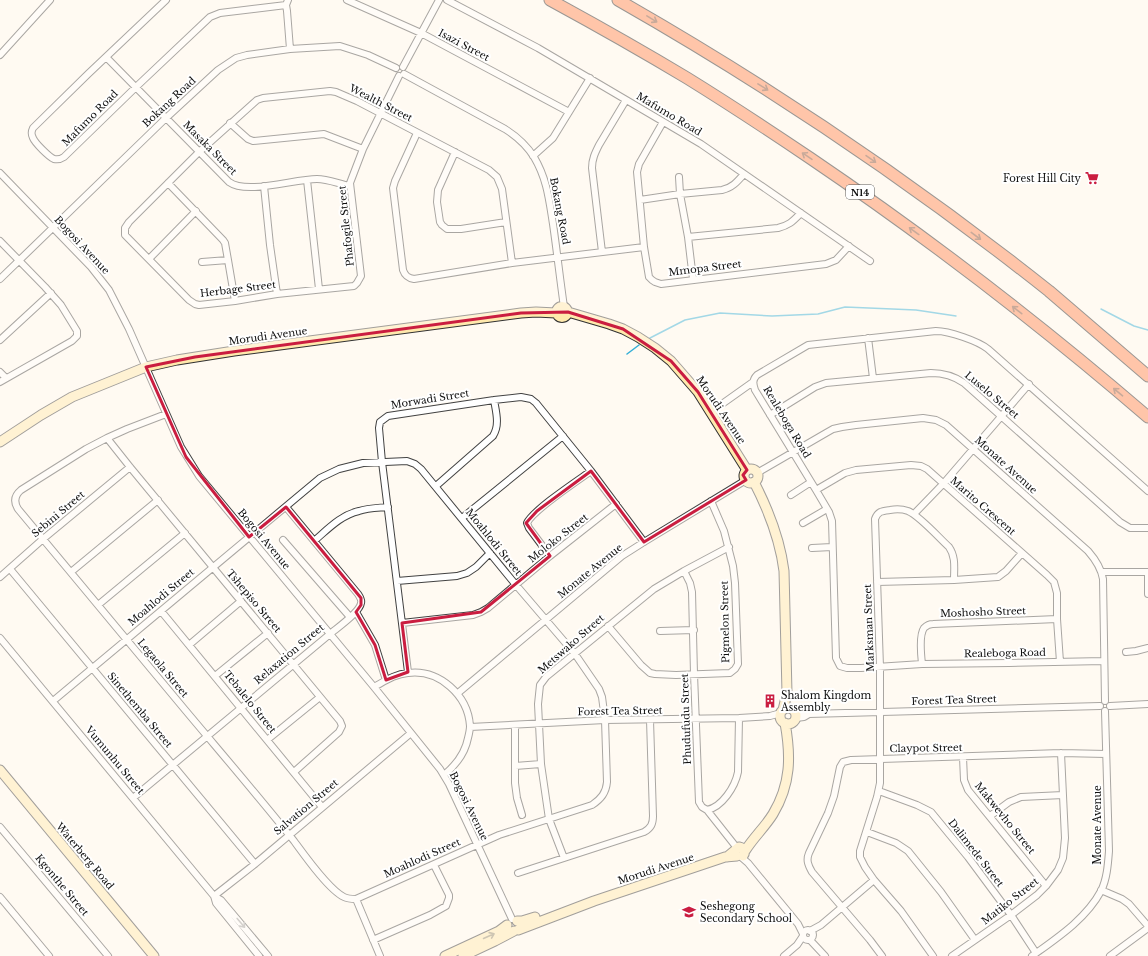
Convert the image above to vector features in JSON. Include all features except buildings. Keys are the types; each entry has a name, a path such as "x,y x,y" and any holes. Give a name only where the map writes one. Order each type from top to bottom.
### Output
{"highway":[{"name":"N14","path":"550,0 688,79 768,130 859,192 980,280 1061,344 1148,417"},
{"path":"618,0 708,52 798,109 905,183 1049,292 1148,376"}],"street":[{"path":"0,55 50,0"},
{"name":"Mafumo Road","path":"166,0 33,128 32,135 38,144 55,159 64,158 210,16 220,12 287,2"},
{"name":"Isazi Street","path":"347,0 421,33 569,112"},
{"name":"Phafogile Street","path":"354,286 357,284 361,276 350,186 354,170 421,33 439,0"},
{"name":"Mafumo Road","path":"447,0 538,48 714,153 870,261"},
{"path":"287,2 290,48"},
{"name":"Bokang Road","path":"0,279 166,118 218,70 236,58 247,55 290,48 340,46 368,55 396,68 395,73 402,73 505,129 517,138 533,156 542,173 547,189 558,257 562,311"},
{"name":"Masaka Street","path":"106,57 233,185 264,186 318,179 350,186"},
{"path":"533,156 551,140 590,78"},
{"name":"Wealth Street","path":"128,238 124,233 127,224 253,102 260,98 326,90 336,92 356,101 489,170 496,177 502,189 512,263"},
{"path":"602,252 592,162 595,151 626,100"},
{"name":"Mmopa Street","path":"663,122 639,164 636,175 640,200 644,247 649,277 652,280 661,284 826,264 836,260 849,246"},
{"path":"230,124 248,139 253,141 324,134 363,149"},
{"path":"417,133 393,188 403,270 406,277 414,278 512,263 644,247"},
{"path":"455,152 438,190 437,202 440,222 442,225 447,229 461,229 506,222"},
{"name":"Bogosi Avenue","path":"0,173 91,267 107,286 119,307 181,447 192,466 249,537 374,686 444,775 478,844 514,925"},
{"path":"640,200 728,189 736,184 744,174"},
{"path":"679,177 680,194 688,237 693,279"},
{"path":"306,180 319,290"},
{"path":"168,183 224,240 235,301"},
{"path":"264,186 277,294"},
{"path":"149,259 196,211"},
{"path":"688,237 778,228 792,223 801,213"},
{"name":"Herbage Street","path":"128,238 190,300 199,305 277,294 354,286"},
{"path":"0,241 51,293 76,327 78,334 72,341 0,382"},
{"path":"202,262 228,260"},
{"path":"0,340 51,293"},
{"name":"Morudi Avenue","path":"0,442 72,397 146,368 170,361 521,313 562,311 623,329 655,348 671,361 698,392 747,470 753,470 752,479 766,505 782,554 784,571 789,759 785,788 774,813 740,852 594,901 555,911 514,925 499,931 465,954 445,956"},
{"name":"Realeboga Road","path":"1104,661 1009,664 922,664 847,668 840,666 836,658 832,522 827,509 816,490 755,390 753,382 757,375 805,346 812,344 936,331 944,332 977,342 986,347 1148,492"},
{"path":"868,338 873,378"},
{"path":"0,372 6,378"},
{"name":"Luselo Street","path":"770,415 820,385 826,383 931,373 946,375 964,383 1120,522 1130,528 1148,528"},
{"path":"722,404 753,382"},
{"path":"914,514 943,484 1028,384"},
{"name":"Morwadi Street","path":"408,672 378,428 380,422 388,416 494,400 521,397 531,399 536,403 591,470 644,542"},
{"path":"436,486 496,432 497,421 494,400"},
{"name":"Legaola Street","path":"166,414 127,429 86,449 21,490 16,495 15,502 18,509 324,879 346,898 356,899"},
{"name":"Monate Avenue","path":"458,693 610,566 644,542 711,501 752,479 793,452 826,433 842,427 923,418 936,420 946,425 1088,551 1098,563 1103,579 1105,701"},
{"path":"462,518 562,436"},
{"name":"Tshepiso Street","path":"107,438 340,721 342,726 337,734 294,772"},
{"name":"Moahlodi Street","path":"53,700 313,483 329,474 350,466 401,460 411,462 421,469 436,486 516,585 575,654 600,689 606,720 607,782 604,794 592,805 516,829 478,844 356,899"},
{"name":"Marito Crescent","path":"816,490 851,471 911,464 927,469 1054,582 1057,592 1060,662"},
{"name":"Sebini Street","path":"0,577 43,539 130,467"},
{"path":"550,556 529,528 527,523 528,520 537,511 591,470"},
{"path":"791,495 811,482"},
{"path":"71,572 158,500"},
{"name":"Pigmelon Street","path":"608,626 647,671 655,674 730,672 735,669 738,664 733,566 722,526 711,501"},
{"name":"Moloko Street","path":"402,624 477,614 488,608 550,556 616,504"},
{"path":"286,507 361,598 361,605 356,612 375,644 386,680"},
{"path":"314,541 337,522 350,514 358,511 388,507"},
{"path":"803,523 827,509"},
{"name":"Marksman Street","path":"933,956 901,912 874,880 860,856 860,851 867,832 880,783 880,667 876,516 881,511 896,509 905,510 914,514 949,547 954,560 954,580"},
{"path":"98,605 185,533"},
{"path":"283,540 350,617"},
{"name":"Metswako Street","path":"564,858 549,819 541,764 538,724 540,685 546,677 648,594 684,571 729,547"},
{"path":"812,548 832,547"},
{"path":"397,581 457,576 467,573 490,553"},
{"path":"877,582 998,577 1006,571 1022,553"},
{"name":"Sinethemba Street","path":"10,569 254,864"},
{"name":"Phudufudu Street","path":"684,571 690,583 692,592 699,802 704,808"},
{"path":"1102,572 1148,572 1148,594"},
{"path":"189,645 241,601"},
{"name":"Tebalelo Street","path":"161,611 322,807"},
{"name":"Relaxation Street","path":"133,798 356,612"},
{"name":"Moshosho Street","path":"922,664 921,636 924,629 928,625 1057,619"},
{"path":"660,631 694,630"},
{"path":"215,676 268,633"},
{"name":"Vumunhu Street","path":"0,638 53,700 214,896 221,900 268,956"},
{"path":"1126,652 1136,652 1148,648"},
{"path":"374,686 394,676 408,672 423,673 436,677 458,693 464,704 470,727 467,743 461,758 456,765 444,775"},
{"path":"267,740 320,696"},
{"path":"1110,706 1108,702 1105,701 1101,702 1100,706 1102,710 1105,711 1108,710 1110,706 1148,704"},
{"name":"Forest Tea Street","path":"470,727 606,720 739,718 770,716 804,717 809,714 1100,706"},
{"name":"Monate Avenue","path":"1034,955 1072,926 1092,904 1101,890 1108,862 1109,834 1105,711"},
{"path":"704,808 711,809 716,806 726,796 737,777 739,718"},
{"path":"518,873 644,832 650,828 653,822 650,720"},
{"path":"515,725 515,783 517,798 522,815"},
{"name":"Salvation Street","path":"214,896 411,733"},
{"name":"Claypot Street","path":"843,907 809,867 807,860 809,852 828,814 834,796 840,767 846,761 1061,754 1106,754"},
{"name":"Matiko Street","path":"952,956 1037,895 1058,870 1063,858 1064,838 1061,754"},
{"name":"Makwevho Street","path":"963,757 966,785 972,795 1046,886"},
{"path":"515,766 541,764"},
{"name":"Waterberg Road","path":"0,770 152,956"},
{"name":"Dalimede Street","path":"879,791 917,805 931,812 968,857 1011,915 1034,955"},
{"path":"990,816 1009,802 1021,798 1063,795"},
{"path":"704,808 825,956"},
{"name":"Kgonthe Street","path":"0,827 108,956"},
{"path":"867,832 896,843 908,851 945,897 975,940"},
{"path":"373,940 446,906 449,895 434,865"},
{"path":"784,956 874,880"},
{"path":"1101,890 1122,899 1129,904 1148,928 1110,956"},
{"name":"Vumunhu Street","path":"214,896 216,903 259,956"},
{"path":"0,897 49,956"},
{"path":"356,899 380,956"},
{"path":"843,907 882,956"}],"highlighted area":[{"path":"568,312 623,329 671,361 698,392 747,470 743,475 746,480 644,542 591,471 537,511 526,523 550,556 481,612 402,623 408,672 386,680 375,645 356,612 361,605 361,598 286,507 249,537 186,457 146,367 195,357 521,313"}],"waterway":[{"path":"650,338 685,320 720,313 772,316 818,314 845,307 916,310 956,316"},
{"path":"1101,309 1134,326 1148,330"},
{"path":"627,354 639,345"}],"place":[{"name":"Forest Hill City","path":"1092,178"},
{"name":"Shalom Kingdom Assembly","path":"770,701"},
{"name":"Seshegong Secondary School","path":"689,912"}]}
